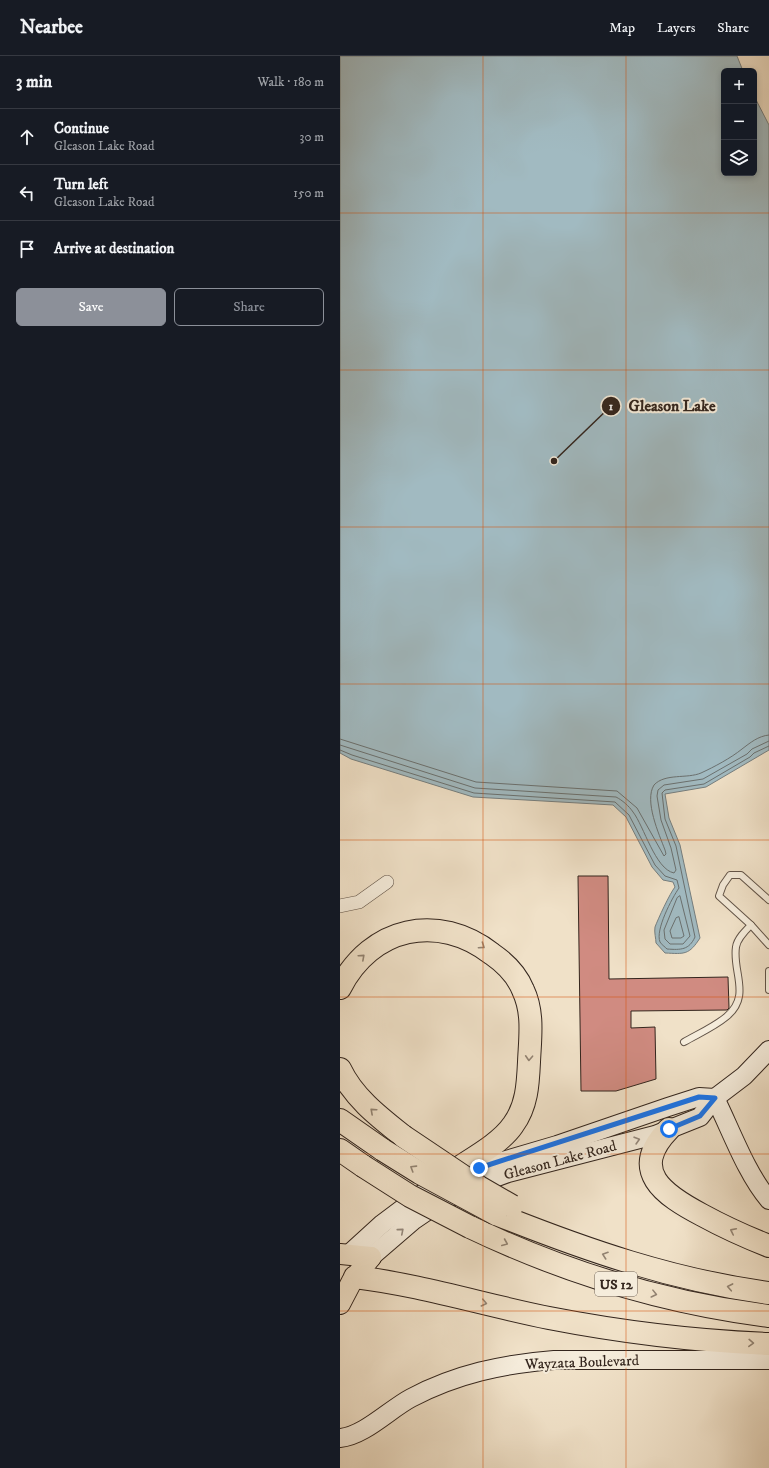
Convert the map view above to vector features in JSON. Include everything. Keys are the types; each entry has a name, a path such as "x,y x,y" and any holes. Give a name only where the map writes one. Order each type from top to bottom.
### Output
{"highway":[{"path":"340,988 355,963 377,945 403,933 433,930 460,935 485,948 511,970 523,990 530,1019 531,1036 526,1097 522,1110 515,1123 500,1139 430,1188"},
{"path":"340,1069 350,1085 368,1108 403,1136 478,1187 504,1210"},
{"path":"340,1120 383,1150 420,1173 504,1210"},
{"path":"669,1129 658,1141 652,1157 652,1169 660,1188 671,1198 700,1214 742,1236 769,1246"},
{"name":"US 12","path":"340,1150 410,1196 470,1227 529,1253 600,1279 671,1298 769,1316"},
{"name":"US 12","path":"504,1210 554,1237 632,1264 676,1276 769,1293"},
{"path":"345,1265 429,1291 449,1304 469,1314 551,1332 635,1343 686,1344 727,1342 769,1344"}],"main road":[{"path":"769,1050 744,1076 715,1098 749,1168 769,1200"},
{"name":"Gleason Lake Road","path":"345,1265 382,1224 430,1188 479,1168 557,1145 699,1097 715,1098"},
{"name":"Gleason Lake Road","path":"371,1257 425,1212 470,1187 508,1173 611,1147 669,1129 700,1116 715,1098"},
{"path":"340,1304 345,1265 371,1257"},
{"name":"Wayzata Boulevard","path":"340,1438 360,1431 410,1399 437,1385 489,1368 554,1360 769,1360"}],"street":[{"path":"340,906 359,902 387,882"}],"lane":[{"path":"769,900 741,875 730,875 723,885 719,896 751,925 769,945"},
{"path":"684,1042 727,1017 734,1008 740,991 736,946 740,938 751,925"},
{"path":"769,971 769,990"}],"water":[{"path":"340,56 737,56 742,68 721,68 721,176 757,176 757,102 769,125 769,750 706,787 665,794 669,818 680,845 700,938 693,948 682,953 665,953 656,943 655,927 667,900 675,887 673,882 663,880 652,867 626,817 613,805 473,797 351,759 340,753"}],"building":[{"path":"578,876 608,876 609,979 728,977 729,1008 727,1010 631,1011 631,1028 655,1027 656,1079 616,1091 581,1091"}],"place":[{"name":"Gleason Lake","path":"554,461"}],"route":[{"path":"479,1168 557,1145 699,1097 715,1098 700,1116 669,1129"}]}
